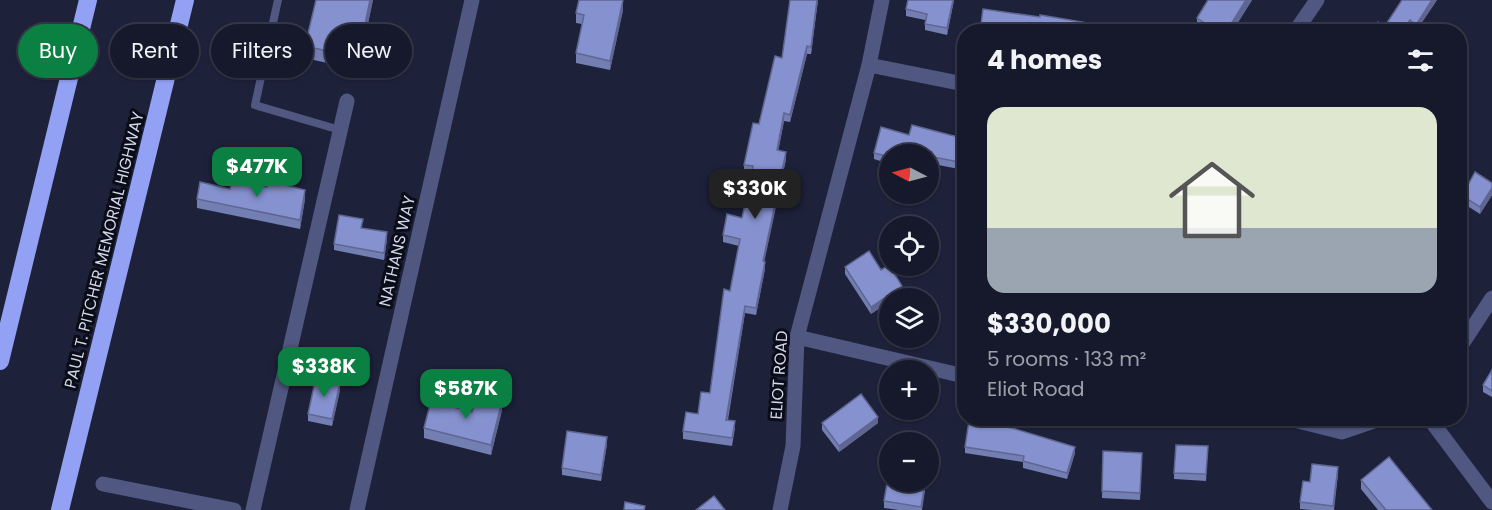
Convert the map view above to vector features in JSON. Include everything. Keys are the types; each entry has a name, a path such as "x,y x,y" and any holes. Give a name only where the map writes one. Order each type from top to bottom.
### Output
{"highway":[{"path":"0,361 88,0"},
{"name":"PAUL T. PITCHER MEMORIAL HIGHWAY","path":"60,510 185,0"}],"street":[{"name":"NATHANS WAY","path":"357,510 472,0"},
{"name":"ELIOT ROAD","path":"780,510 793,446 797,337 869,65 882,0"},
{"path":"1300,24 1317,0"},
{"path":"869,65 957,83"},
{"path":"253,510 347,101"},
{"path":"1467,336 1492,298"},
{"path":"797,337 957,374"},
{"path":"1318,426 1342,432 1360,426"},
{"path":"1435,426 1492,502"},
{"path":"103,484 234,510"}],"lane":[{"path":"278,0 255,105 340,130"}],"building":[{"path":"316,0 370,0 365,24 325,24 325,51 313,48 313,24 310,24"},
{"path":"579,0 623,0 610,61 576,53 584,15 576,13"},
{"path":"790,0 817,0 811,47 807,46 790,115 784,113 777,150 786,152 763,261 765,262 756,308 745,306 726,420 735,421 732,438 683,431 686,412 698,414 701,392 710,393 724,289 730,291 740,239 723,235 727,214 742,218 753,166 744,165 753,123 759,124 775,56 782,58"},
{"path":"908,0 953,0 947,28 925,24 927,14 906,9"},
{"path":"1208,0 1246,0 1231,24 1206,24 1197,18"},
{"path":"1402,0 1432,0 1417,24 1410,20 1408,24 1386,24"},
{"path":"983,9 1094,24 981,24"},
{"path":"912,125 957,136 957,162 939,158 939,144 879,144 879,154 874,153 881,127 909,135"},
{"path":"1475,172 1492,183 1492,188 1480,207 1469,200 1467,203 1468,185"},
{"path":"232,180 267,187 268,181 305,190 300,220 197,199 200,182 230,189"},
{"path":"339,215 363,219 361,228 387,232 384,253 334,244"},
{"path":"869,251 879,267 879,276 896,276 902,286 879,288 879,302 871,307 845,267"},
{"path":"1492,370 1492,391 1483,385"},
{"path":"316,377 340,383 332,419 308,414"},
{"path":"861,394 878,417 839,446 822,423"},
{"path":"477,395 502,401 491,445 424,428 431,401 472,412"},
{"path":"968,426 1000,426 1075,447 1067,473 1023,461 1024,456 965,447"},
{"path":"567,431 607,437 601,475 562,468"},
{"path":"1176,445 1208,446 1206,474 1174,473"},
{"path":"1103,451 1142,453 1140,493 1102,491"},
{"path":"1389,457 1432,510 1386,510 1361,480"},
{"path":"1312,464 1338,467 1333,506 1300,502 1303,481 1310,482"},
{"path":"886,492 924,492 921,507 884,501"},
{"path":"714,496 725,510 696,510"},
{"path":"625,502 645,506 644,510 624,510"}]}
